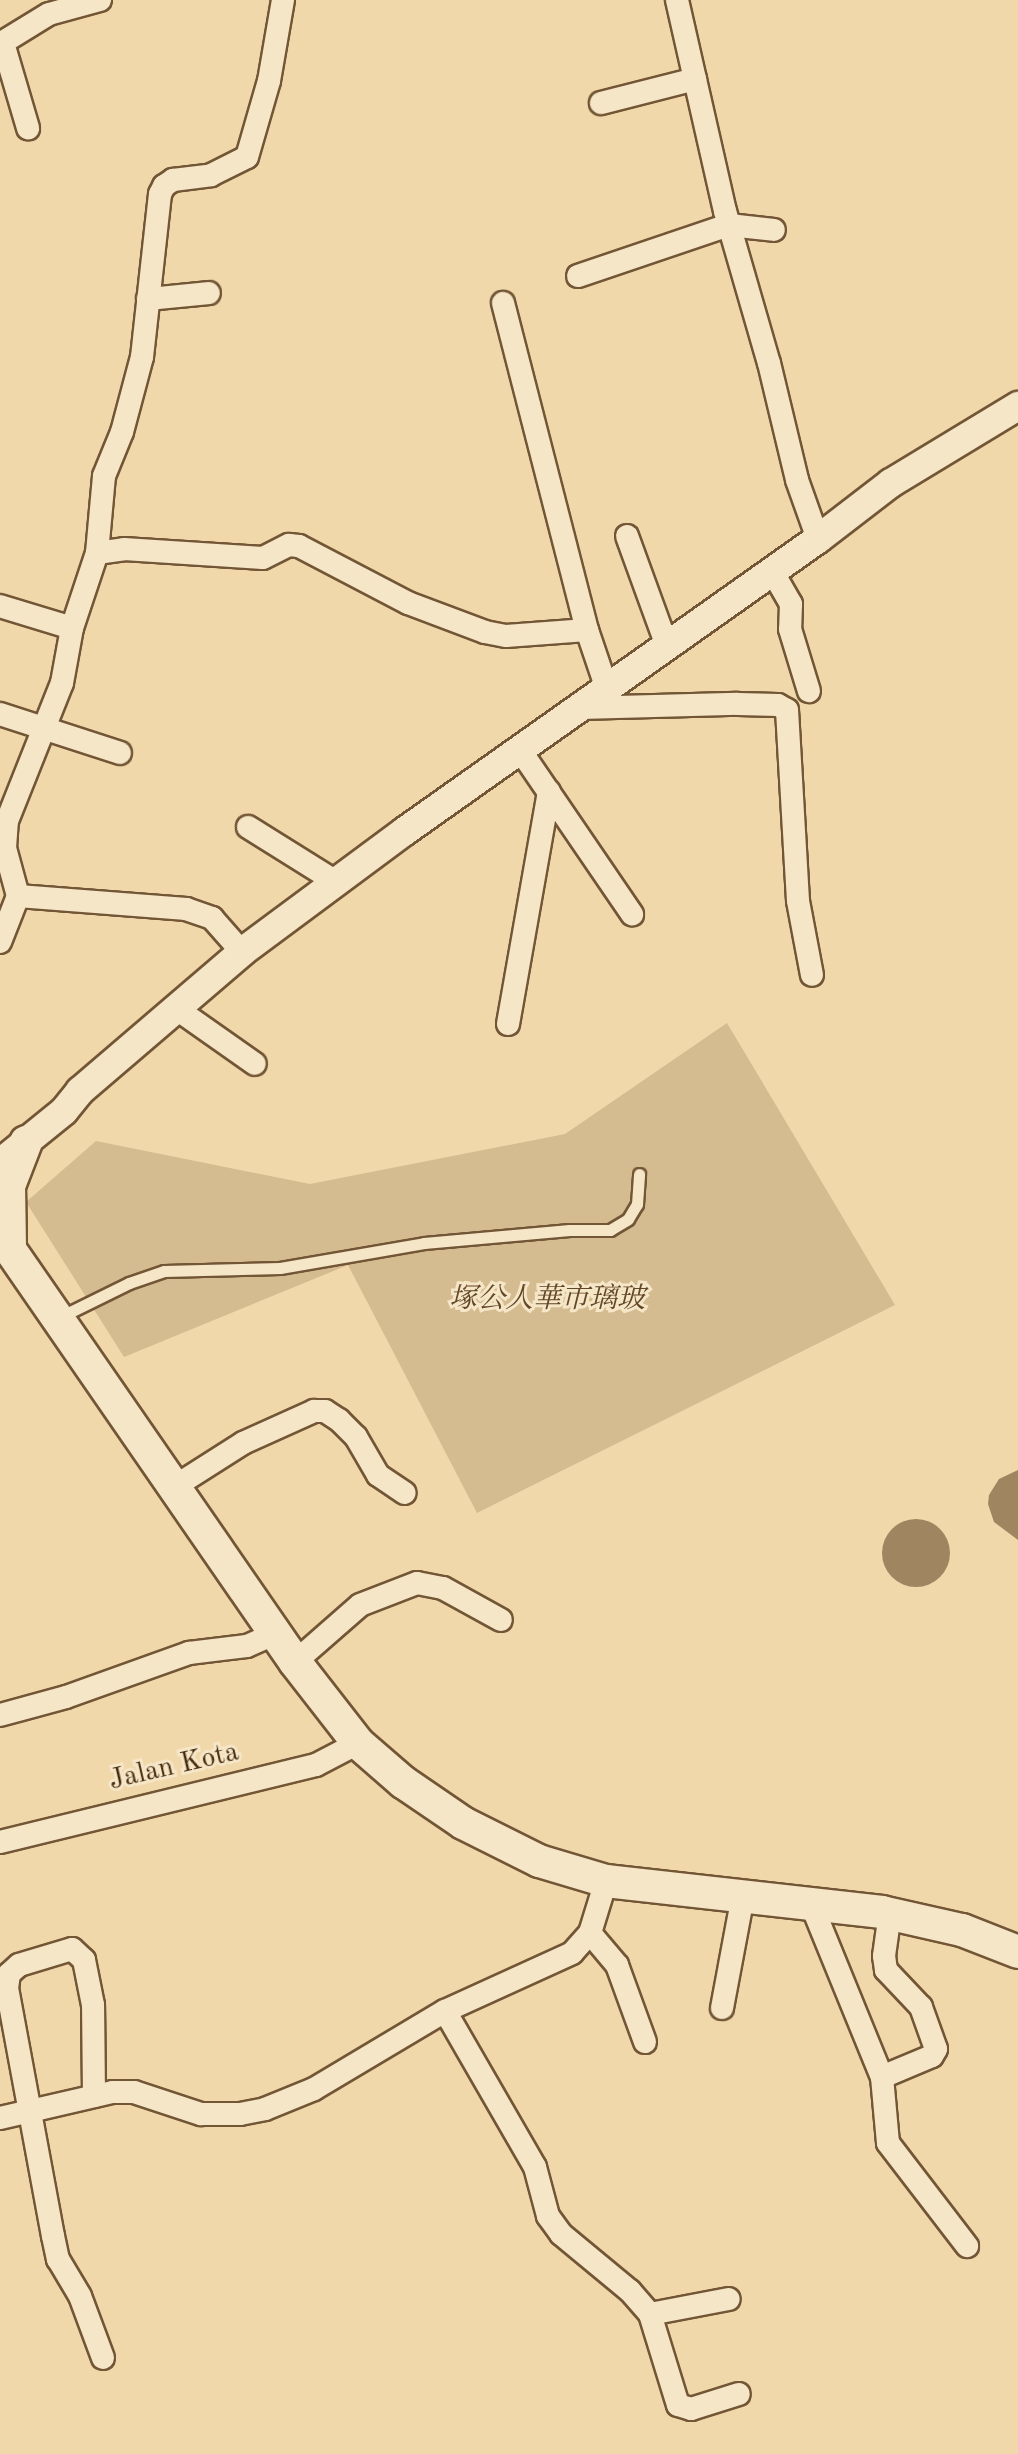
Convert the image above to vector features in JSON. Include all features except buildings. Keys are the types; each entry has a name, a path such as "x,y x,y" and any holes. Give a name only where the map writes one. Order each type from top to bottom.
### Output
{"main road":[{"path":"11,1138 5,1242 295,1662 358,1743 403,1782 463,1823 539,1861 606,1881 810,1901 890,1913 962,1930 1018,1952"}],"street":[{"path":"28,128 2,44 49,14 100,0"},
{"path":"0,942 18,896 9,873 5,848 7,821 62,683 72,628 97,553 104,476 132,401 142,357 158,202 164,186 173,180 211,175 247,157 269,81 283,0"},
{"path":"677,0 729,225 769,363 797,480 818,539"},
{"path":"601,103 695,79"},
{"path":"578,276 729,225 774,230"},
{"path":"148,299 209,293"},
{"path":"503,303 587,630 607,689"},
{"path":"0,1163 11,1138 56,1101 74,1096 242,952 336,882 818,539 891,483 1018,406"},
{"path":"627,536 667,646"},
{"path":"97,553 124,549 263,558 289,545 299,546 408,603 485,632 506,636 587,630"},
{"path":"772,571 791,604 790,629 809,691"},
{"path":"0,606 72,628"},
{"path":"580,708 738,704 785,707 791,725 798,901 812,975"},
{"path":"0,714 120,753"},
{"path":"520,750 632,914"},
{"path":"508,1024 549,792"},
{"path":"248,827 336,882"},
{"path":"18,896 186,909 212,918 242,952"},
{"path":"177,1009 255,1064"},
{"path":"174,1487 243,1443 314,1411 325,1411 356,1437 378,1475 405,1493"},
{"path":"295,1662 360,1605 417,1583 443,1588 501,1620"},
{"path":"0,1715 66,1697 189,1653 247,1646 276,1633"},
{"name":"Jalan Kota","path":"0,1842 307,1768 333,1759 358,1743"},
{"path":"0,2118 94,2096 134,2092 201,2114 240,2114 265,2109 314,2089 445,2011 572,1953 590,1933 606,1881"},
{"path":"722,2008 743,1896"},
{"path":"810,1901 844,1992 882,2077 891,2150 967,2246"},
{"path":"882,2077 932,2056 936,2049 921,2007 886,1970 884,1956 890,1913"},
{"path":"590,1933 617,1965 645,2042"},
{"path":"94,2096 93,2005 84,1960 72,1949 19,1965 9,1974 7,1988 58,2259 80,2296 103,2358"},
{"path":"445,2011 535,2167 553,2226 630,2291 650,2314 678,2405 691,2409 739,2394"},
{"path":"650,2314 729,2299"}],"lane":[{"path":"59,1317 129,1283 164,1271 280,1268 424,1243 569,1230 610,1230 628,1219 637,1204 639,1174"}],"green space":[{"name":"塚公人華市璃玻","path":"727,1023 895,1305 477,1513 348,1265 124,1357 26,1202 96,1141 310,1184 565,1134"}]}
